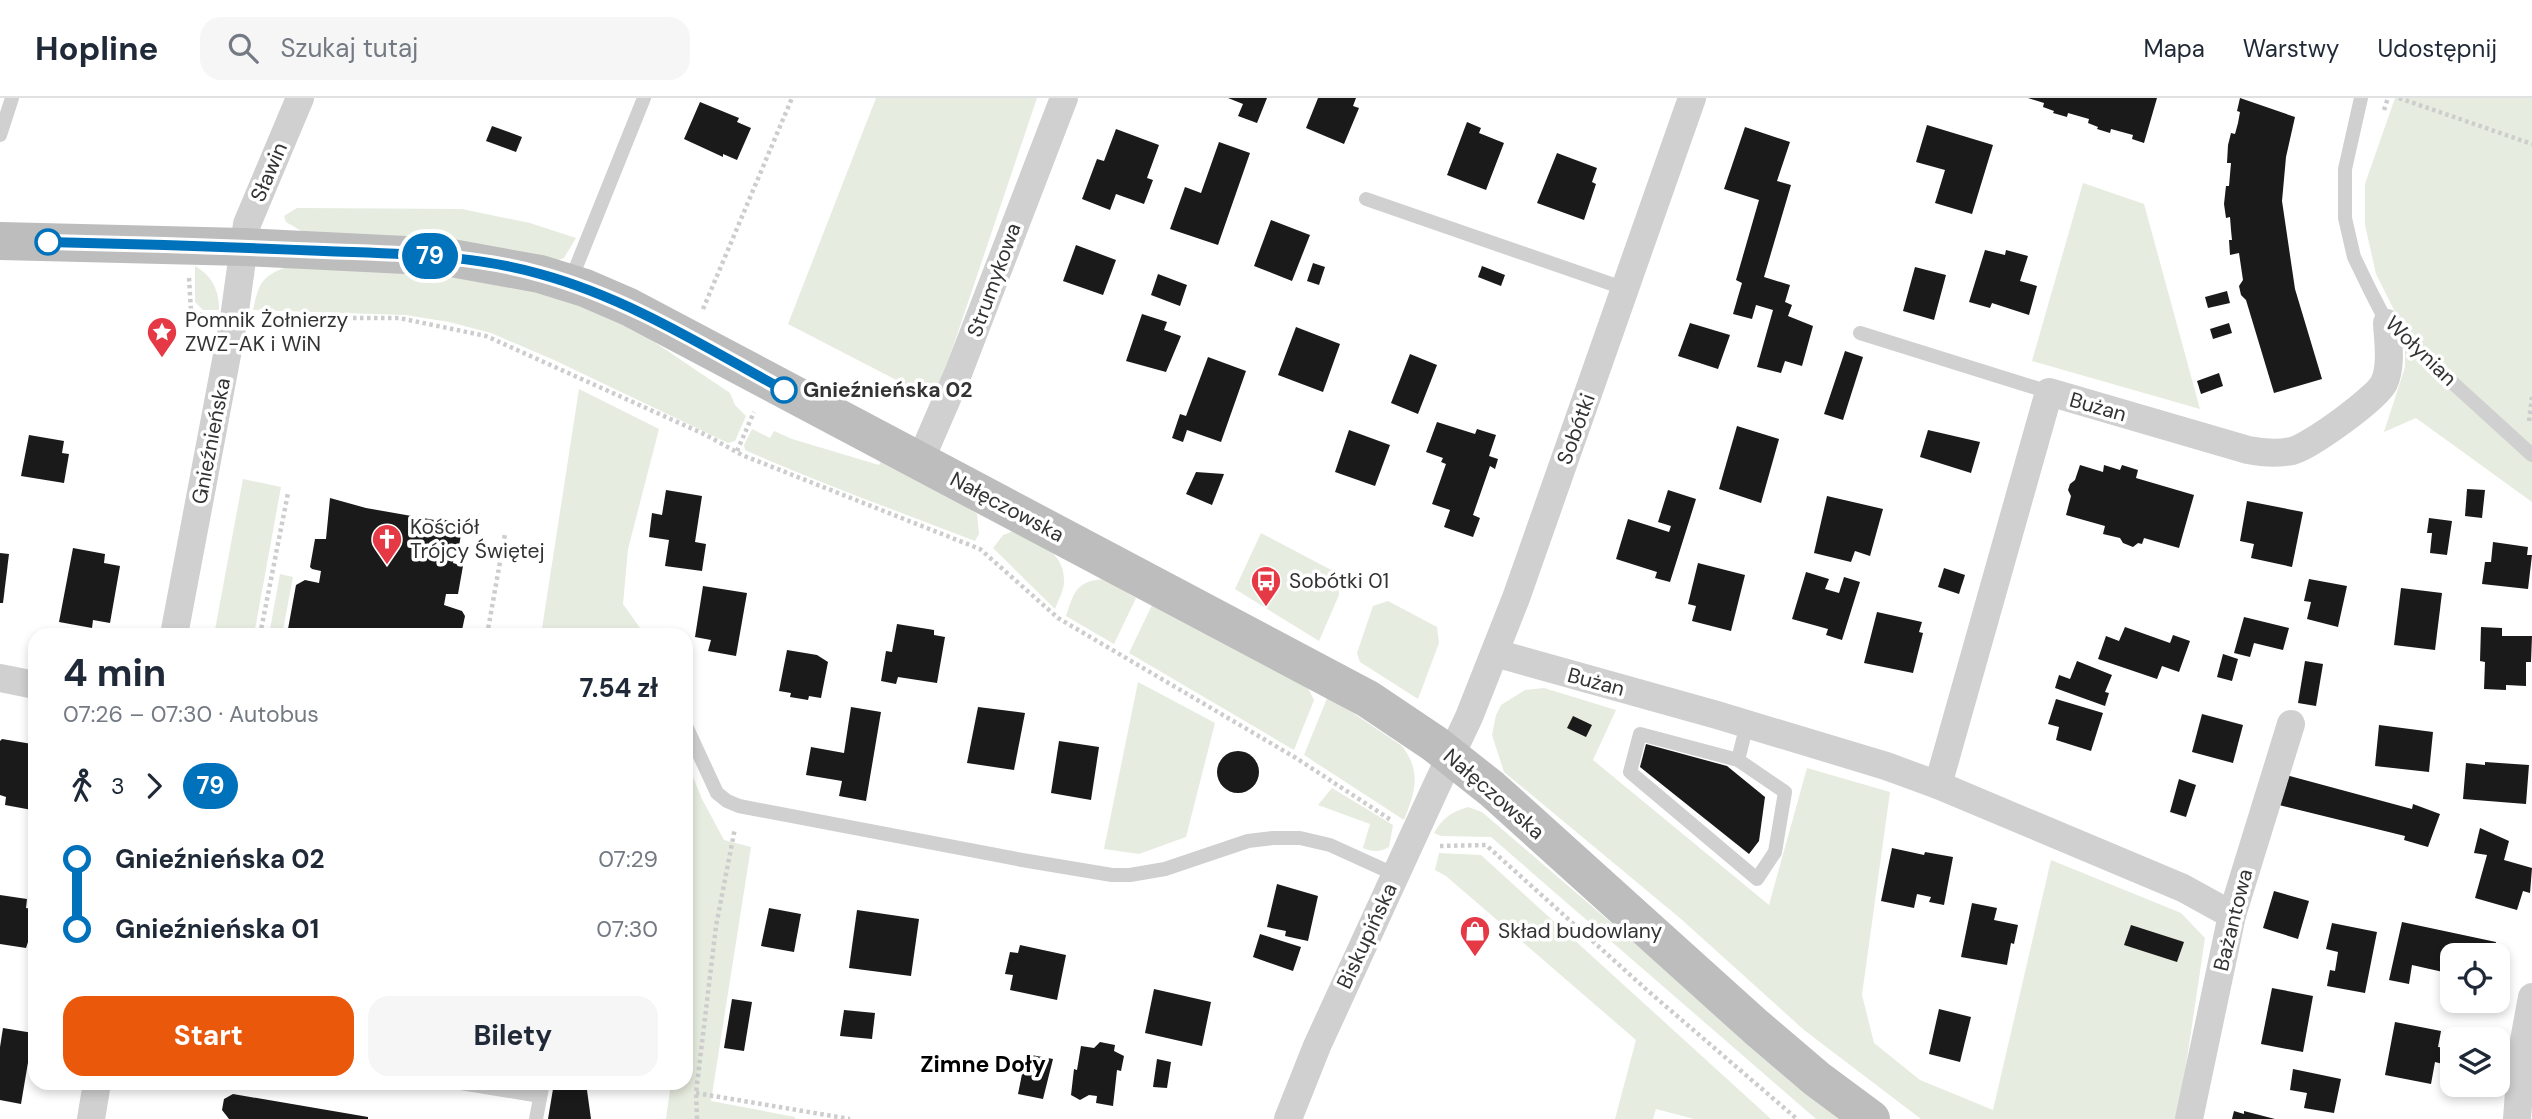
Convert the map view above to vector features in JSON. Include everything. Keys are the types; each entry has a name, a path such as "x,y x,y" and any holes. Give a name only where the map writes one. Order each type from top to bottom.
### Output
{"main road":[{"name":"Nałęczowska","path":"0,241 244,247 446,257 524,270 569,283 629,307 1368,699 1452,757 1492,789 1756,1027 1817,1079 1871,1119"}],"street":[{"name":"Sławin","path":"244,247 249,218 300,98"},
{"name":"Strumykowa","path":"920,461 959,371 1064,98"},
{"name":"Sobótki","path":"1452,757 1495,653 1692,98"},
{"name":"Gnieźnieńska","path":"175,628 234,318 244,247"},
{"name":"Bużan","path":"1938,785 2049,392 2248,450 2265,453 2294,450 2310,444 2337,424 2384,383 2389,360 2388,323"},
{"name":"Bużan","path":"1495,653 1886,766 1938,785 2183,888 2232,915"},
{"path":"0,678 28,684"},
{"name":"Bażantowa","path":"2189,1119 2232,915 2291,724"},
{"name":"Biskupińska","path":"1288,1119 1317,1045 1452,757"},
{"path":"2517,1119 2522,1051 2532,997"},
{"path":"91,1119 96,1090"}],"lane":[{"path":"0,135 12,98"},
{"path":"569,283 644,98"},
{"name":"Wołynian","path":"2361,98 2345,169 2345,218 2354,257 2388,323 2532,455"},
{"path":"1366,199 1626,289"},
{"path":"1860,333 2049,392"},
{"path":"1738,760 1747,724"},
{"path":"1640,734 1738,760 1785,792 1775,852 1757,879 1630,772 1640,734"},
{"path":"693,741 718,793 739,806 1022,860 1112,874 1130,874 1165,869 1248,841 1300,838 1330,845 1396,874"},
{"path":"536,1119 542,1090"}],"path":[{"path":"692,339 792,98"},
{"path":"2399,98 2532,144"},
{"path":"187,245 191,312 211,318 398,318 486,336 706,435 737,452 980,549 1058,618 1296,758 1402,827"},
{"path":"737,452 754,412"},
{"path":"261,628 288,493"},
{"path":"488,628 505,534"},
{"path":"697,1119 696,1093 716,926 739,806"},
{"path":"1438,846 1486,845 1648,991 1797,1119"},
{"path":"696,1093 850,1119"}],"shaded area":[{"path":"876,98 1037,98 935,400 788,324"},
{"path":"2395,98 2532,98 2532,502 2416,418 2384,432 2405,367 2405,332 2376,274 2365,225 2365,184"},
{"path":"2083,183 2144,204 2200,409 2032,361"},
{"path":"297,208 462,209 530,223 576,238 564,258 556,261 303,232 286,222 284,216"},
{"path":"195,266 206,274 213,284 218,296 219,310 203,310 195,302"},
{"path":"289,266 358,267 517,284 578,303 635,329 730,393 735,405 746,416 735,441 728,443 491,333 449,322 405,315 253,310 263,281"},
{"path":"579,389 659,429 628,549 623,604 640,628 542,628"},
{"path":"752,429 770,438 774,431 879,465 883,458 957,498 977,514 979,534 975,541 745,450 744,445"},
{"path":"243,479 281,487 255,628 215,628"},
{"path":"1014,531 1048,549 1060,563 1064,585 1055,609 993,548 1003,535"},
{"path":"1261,533 1337,573 1339,595 1319,641 1235,589"},
{"path":"280,574 293,577 283,628 270,628"},
{"path":"1104,579 1136,598 1114,644 1066,616 1071,600 1082,585"},
{"path":"1388,601 1437,627 1439,643 1418,699 1360,662 1357,653 1373,606"},
{"path":"1153,603 1307,686 1314,700 1294,750 1129,653"},
{"path":"1138,682 1215,723 1186,837 1139,854 1104,849"},
{"path":"1544,688 1616,710 1593,760 1769,905 1807,768 1890,792 1862,995 1874,1043 1920,1080 1993,1110 2051,860 2181,913 2205,938 2178,1119 1921,1119 1804,1030 1681,919 1504,772 1492,735 1496,715 1501,705 1525,690"},
{"path":"1328,696 1402,746 1408,755 1415,782 1404,820 1304,755"},
{"path":"693,777 724,840 751,847 711,1101 795,1119 666,1119 670,1090 693,1090"},
{"path":"1332,788 1393,825 1389,847 1376,851 1363,848 1370,824 1318,805"},
{"path":"1468,807 1482,812 1840,1119 1816,1119 1491,837 1441,836 1434,833 1448,816"},
{"path":"1439,853 1481,855 1771,1119 1694,1119 1656,1109 1653,1119 1615,1119 1636,1040 1446,876 1435,870"}],"building":[{"path":"1228,98 1267,98 1257,123 1238,116 1243,104"},
{"path":"1318,98 1356,98 1353,106 1359,108 1344,144 1306,128"},
{"path":"2028,98 2157,98 2144,143 2132,139 2133,135 2111,129 2110,133 2097,129 2098,127 2088,123 2089,119 2068,113 2067,117 2053,113 2054,111 2043,107 2044,103"},
{"path":"2240,98 2295,117 2286,157 2282,201 2295,289 2322,379 2274,393 2246,300 2241,295 2239,286 2243,280 2239,253 2230,255 2230,217 2226,218 2224,204 2231,163 2227,163 2228,145 2231,133 2235,134 2238,123"},
{"path":"700,102 739,118 737,122 751,128 737,160 723,154 723,157 684,139"},
{"path":"1467,122 1481,128 1479,133 1504,143 1486,190 1447,175"},
{"path":"1927,125 1993,145 1972,214 1935,203 1945,170 1916,162"},
{"path":"492,126 522,137 516,152 486,141"},
{"path":"1745,127 1790,142 1777,181 1791,185 1764,277 1790,285 1785,302 1792,305 1788,316 1813,326 1802,366 1785,361 1781,373 1757,367 1773,310 1756,305 1752,319 1733,314 1742,283 1736,280 1759,200 1724,189"},
{"path":"1116,129 1159,145 1147,178 1153,180 1144,204 1116,194 1110,210 1082,199 1097,159 1104,161"},
{"path":"1219,142 1250,153 1218,245 1170,229 1185,187 1201,193"},
{"path":"1557,153 1597,168 1592,182 1596,184 1584,220 1537,203"},
{"path":"1271,220 1310,235 1292,281 1254,266"},
{"path":"1076,245 1116,260 1103,295 1063,281"},
{"path":"1985,250 2005,255 2006,250 2028,256 2020,281 2037,286 2029,315 1992,303 1990,308 1969,302"},
{"path":"1313,263 1325,267 1319,285 1307,281"},
{"path":"1482,266 1505,275 1501,286 1478,277"},
{"path":"1915,267 1946,275 1934,320 1903,311"},
{"path":"1158,274 1187,285 1180,306 1151,295"},
{"path":"2227,291 2230,303 2208,308 2205,297"},
{"path":"1142,314 1167,322 1164,330 1181,336 1166,372 1126,361"},
{"path":"1690,323 1730,335 1718,369 1678,356"},
{"path":"2229,323 2232,333 2213,339 2210,329"},
{"path":"1296,327 1340,344 1323,392 1278,375"},
{"path":"1845,351 1863,357 1843,420 1824,414"},
{"path":"1410,354 1437,365 1418,414 1391,403"},
{"path":"1208,357 1246,371 1221,442 1187,430 1183,442 1172,438 1180,414 1186,416"},
{"path":"2219,373 2223,386 2201,394 2197,381"},
{"path":"1437,422 1475,434 1477,429 1496,435 1489,456 1498,459 1495,469 1490,466 1473,515 1480,518 1473,537 1444,527 1450,510 1432,504 1446,464 1441,462 1443,458 1426,452"},
{"path":"1737,426 1779,439 1761,503 1719,489"},
{"path":"1349,430 1390,445 1375,486 1335,472"},
{"path":"1928,430 1980,442 1971,473 1920,457"},
{"path":"29,435 64,441 62,453 69,454 64,483 21,476"},
{"path":"2080,465 2103,472 2104,465 2120,470 2122,465 2138,470 2136,478 2194,495 2179,548 2144,538 2142,544 2138,543 2133,547 2123,543 2120,538 2103,534 2105,526 2066,515 2071,496 2068,490"},
{"path":"1196,472 1224,474 1212,505 1186,494"},
{"path":"2467,489 2485,490 2482,518 2465,516"},
{"path":"666,490 702,496 695,542 706,544 702,571 665,566 669,540 649,537 652,513 662,515"},
{"path":"1668,490 1696,499 1670,582 1655,578 1657,572 1616,559 1628,519 1669,532 1671,526 1658,522"},
{"path":"1827,496 1883,509 1870,556 1855,551 1851,562 1814,553"},
{"name":"Kościół Trójcy Świętej","path":"330,498 366,508 463,523 453,563 463,566 458,594 446,594 444,605 462,611 465,616 462,628 288,628 296,585 305,580 319,583 321,571 310,567 315,539 326,539"},
{"path":"2247,501 2303,512 2292,567 2251,558 2254,544 2240,541"},
{"path":"2429,518 2452,521 2447,555 2430,553 2432,533 2427,533"},
{"path":"2493,542 2528,547 2527,555 2532,555 2528,589 2482,584 2485,562 2491,562"},
{"path":"73,548 105,554 104,563 120,566 110,623 93,620 92,628 59,622"},
{"path":"0,553 9,554 3,603 0,603"},
{"path":"1698,563 1745,575 1731,631 1692,621 1696,606 1688,604"},
{"path":"1944,568 1965,575 1959,594 1938,587"},
{"path":"1806,572 1829,579 1825,589 1839,593 1844,577 1860,582 1842,640 1826,635 1828,629 1792,619"},
{"path":"2309,579 2347,586 2338,627 2307,619 2311,602 2304,601"},
{"path":"703,586 747,593 736,656 708,651 711,640 695,637"},
{"path":"2401,588 2442,593 2435,650 2394,645"},
{"path":"1877,612 1922,622 1919,632 1923,633 1913,673 1864,663"},
{"path":"2244,617 2289,628 2283,650 2254,643 2250,657 2234,653"},
{"path":"897,624 934,630 934,635 945,637 937,683 898,677 896,684 881,681 886,651 892,652"},
{"path":"2125,627 2170,643 2173,635 2190,641 2179,672 2162,666 2157,679 2098,659 2106,636 2119,641"},
{"path":"2481,627 2502,628 2502,636 2532,636 2531,662 2526,662 2526,686 2506,685 2506,690 2484,689 2485,662 2480,661"},
{"path":"787,650 817,655 828,662 821,698 809,696 808,700 790,697 791,693 779,691"},
{"path":"2223,654 2238,659 2232,681 2217,677"},
{"path":"2077,661 2112,675 2105,692 2109,693 2105,706 2055,688 2059,675 2070,679"},
{"path":"2305,661 2323,664 2316,706 2298,703"},
{"path":"2056,699 2103,713 2091,751 2056,740 2059,727 2048,724"},
{"path":"851,707 881,712 866,801 839,796 842,781 806,775 811,747 844,753"},
{"path":"978,707 1025,713 1014,770 967,763"},
{"path":"2202,714 2243,725 2233,763 2192,752"},
{"path":"1573,716 1592,725 1586,737 1567,728"},
{"path":"2379,725 2433,732 2429,772 2375,766"},
{"path":"2,739 28,743 28,809 5,805 6,797 0,795"},
{"path":"1059,741 1099,747 1091,800 1051,793"},
{"path":"1646,744 1727,766 1765,797 1759,841 1749,854 1640,767"},
{"path":"1238,751 1253,757 1259,772 1253,787 1238,793 1223,787 1217,772 1223,757"},
{"path":"2485,762 2529,765 2526,804 2463,799 2466,763 2485,765"},
{"path":"2282,774 2412,809 2413,804 2440,814 2428,847 2404,840 2405,836 2275,804"},
{"path":"2179,779 2196,785 2186,817 2170,812"},
{"path":"2480,828 2509,841 2504,860 2532,868 2530,893 2523,891 2517,910 2475,898 2487,855 2474,853"},
{"path":"1892,848 1924,855 1925,852 1953,857 1944,905 1929,902 1931,897 1917,894 1914,908 1881,901"},
{"path":"1277,884 1318,896 1308,941 1285,936 1286,931 1267,927"},
{"path":"2274,891 2309,901 2298,939 2263,928"},
{"path":"0,895 27,899 26,948 0,944"},
{"path":"1972,903 1997,908 1994,920 2018,925 2007,965 1961,957"},
{"path":"769,908 801,914 794,952 761,946"},
{"path":"857,910 919,919 911,976 849,968"},
{"path":"2402,922 2496,942 2440,943 2440,971 2412,965 2409,984 2389,980"},
{"path":"2332,923 2377,932 2365,993 2327,986 2330,970 2335,971 2338,952 2326,949"},
{"path":"2131,925 2184,942 2177,962 2124,945"},
{"path":"1260,934 1301,947 1293,971 1253,957"},
{"path":"1020,945 1066,955 1057,1000 1010,990 1013,975 1005,974 1010,952 1018,953"},
{"path":"2272,988 2313,996 2303,1052 2261,1044"},
{"path":"1154,989 1211,1002 1202,1046 1145,1033"},
{"path":"732,999 752,1002 744,1051 724,1048"},
{"path":"1939,1009 1971,1017 1960,1062 1929,1054"},
{"path":"844,1010 875,1013 872,1039 840,1036"},
{"path":"2395,1022 2440,1031 2440,1063 2435,1062 2431,1084 2385,1075"},
{"path":"3,1028 28,1032 28,1063 21,1104 0,1100 0,1047"},
{"path":"1100,1042 1115,1045 1114,1051 1124,1056 1121,1071 1117,1070 1113,1106 1096,1103 1097,1096 1089,1095 1080,1100 1071,1095 1074,1069 1077,1070 1081,1046 1094,1048"},
{"path":"1026,1054 1053,1059 1043,1099 1018,1094"},
{"path":"1157,1059 1171,1062 1167,1088 1153,1087"},
{"path":"2293,1069 2341,1079 2334,1113 2304,1108 2307,1093 2290,1090"},
{"path":"553,1090 587,1090 591,1119 548,1119"},
{"path":"233,1094 368,1119 229,1119 222,1110 224,1099"},
{"path":"2234,1111 2244,1114 2244,1111 2275,1119 2232,1119"}],"bus line":[{"name":"79","path":"48,242 244,247 446,257 524,270 598,293 629,307 784,390"}],"place":[{"name":"Pomnik Żołnierzy ZWZ-AK i WiN","path":"162,359"},
{"name":"Gnieźnieńska 02","path":"784,390"},
{"name":"Kościół Trójcy Świętej","path":"387,566"},
{"name":"Sobótki 01","path":"1266,608"},
{"name":"Skład budowlany","path":"1475,958"}],"district":[{"name":"Zimne Doły","path":"983,1064"}]}
